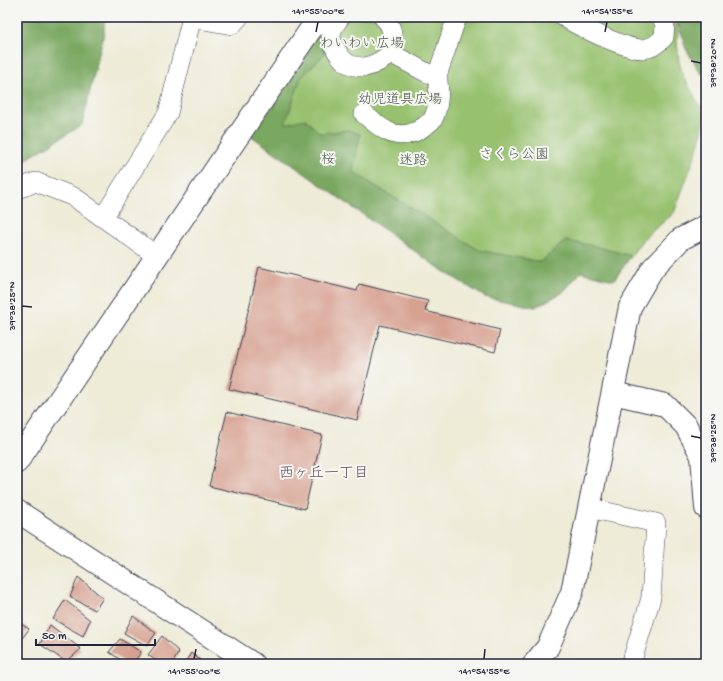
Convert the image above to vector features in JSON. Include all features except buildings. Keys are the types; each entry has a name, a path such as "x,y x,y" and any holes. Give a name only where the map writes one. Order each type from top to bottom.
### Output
{"street":[{"path":"103,218 168,114 192,18 232,25 238,17"},
{"path":"17,462 318,17"},
{"path":"340,17 334,26 331,35 337,51 348,64 366,67 373,65 390,54 393,39 392,28 384,17"},
{"path":"364,114 374,123 390,132 407,135 415,133 432,120 437,106 439,85 438,76 457,17"},
{"path":"564,17 584,28 621,44 633,48 643,49 655,46 664,37 665,24 662,17"},
{"path":"390,54 430,74 438,76"},
{"path":"17,189 36,182 74,198 157,256"},
{"path":"534,664 548,647 572,592 630,307 653,268 681,238 706,226"},
{"path":"613,393 665,405 686,426 702,456 706,508"},
{"path":"589,508 656,523 651,598 631,664"},
{"path":"17,511 253,664"}],"green space":[{"path":"17,17 105,17 104,33 82,125 17,165"},
{"name":"さくら公園","path":"322,17 676,17 678,23 677,42 679,62 684,78 706,116 696,153 674,213 643,239 614,280 581,272 562,293 535,307 485,297 243,130"},
{"name":"桜","path":"322,17 334,30 325,53 301,78 285,124 305,119 320,133 349,130 360,134 353,172 479,250 541,262 565,241 591,245 631,256 614,280 581,272 562,293 535,307 485,297 440,269 243,130"},
{"path":"676,17 706,17 706,72 701,74 686,49"}],"district":[{"name":"西ヶ丘一丁目","path":"324,472"}],"park label":[{"name":"わいわい広場","path":"362,42"},
{"name":"幼児道具広場","path":"400,98"},
{"name":"迷路","path":"413,159"}]}
